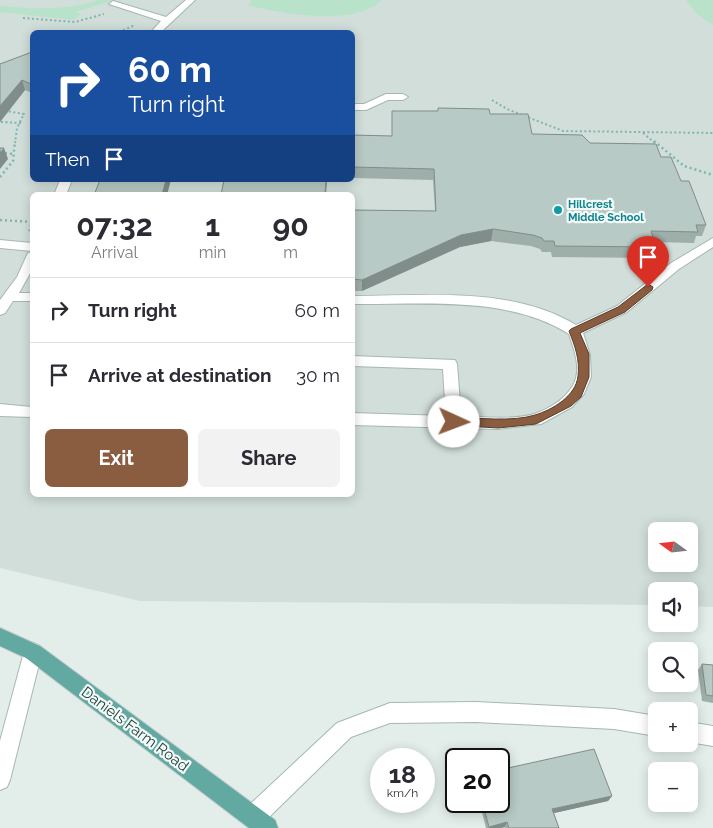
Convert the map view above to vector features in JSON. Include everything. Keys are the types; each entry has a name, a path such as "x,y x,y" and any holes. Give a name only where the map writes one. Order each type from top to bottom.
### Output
{"main road":[{"name":"Daniels Farm Road","path":"0,637 33,652 260,823"}],"street":[{"path":"158,30 166,20 191,0"},
{"path":"117,6 166,20"},
{"path":"355,107 366,107 386,97 403,97"},
{"path":"574,331 622,309 675,266 713,242"},
{"path":"0,244 30,247"},
{"path":"0,310 23,278 30,261"},
{"path":"9,297 30,297"},
{"path":"355,300 469,302 516,306 557,320 574,331 583,354 584,377 577,394 567,403 536,420 498,423 355,419"},
{"path":"355,361 450,364 454,422"},
{"path":"0,410 30,412"},
{"path":"0,780 33,652"},
{"path":"260,823 344,730 390,713 476,712 614,720 648,725"},
{"path":"698,734 713,736"}],"path":[{"path":"23,18 75,22 117,6"},
{"path":"492,100 507,109 563,131 713,133"},
{"path":"0,110 24,114 17,128 13,161 0,177"},
{"path":"1,122 21,122"},
{"path":"642,133 684,166 713,175"},
{"path":"0,153 14,154"},
{"path":"0,220 30,222"}],"shaded area":[{"path":"0,0 713,0 713,607 698,606 698,582 648,582 648,605 140,601 0,568"}],"green space":[{"path":"98,0 116,0 75,12 81,14 74,20 0,12 0,6 61,8"},
{"path":"252,0 382,0 370,8 354,13 337,16 318,16 279,12 248,5"},
{"path":"686,0 713,0 713,25 697,14"}],"building":[{"path":"30,53 30,84 22,80 0,106 0,64"},
{"name":"Hillcrest Middle School","path":"438,108 489,109 490,114 528,114 532,134 582,135 590,143 656,144 661,157 671,157 681,181 689,181 706,225 696,225 698,232 651,231 656,247 555,246 554,241 544,241 542,238 533,235 493,229 461,235 362,280 355,279 355,210 436,211 434,169 355,167 355,135 392,136 392,111 438,111"},
{"path":"99,182 165,182 163,192 95,192"},
{"path":"224,182 326,182 325,192 222,192"},
{"path":"702,664 713,665 713,696 706,695"},
{"path":"594,749 612,796 552,809 559,828 509,828 507,822 489,827 485,813 510,813 510,768"}],"place":[{"name":"Hillcrest Middle School","path":"558,210"}],"route":[{"path":"454,422 498,423 536,420 567,403 577,394 584,377 583,354 574,331 622,309 648,287"}]}
